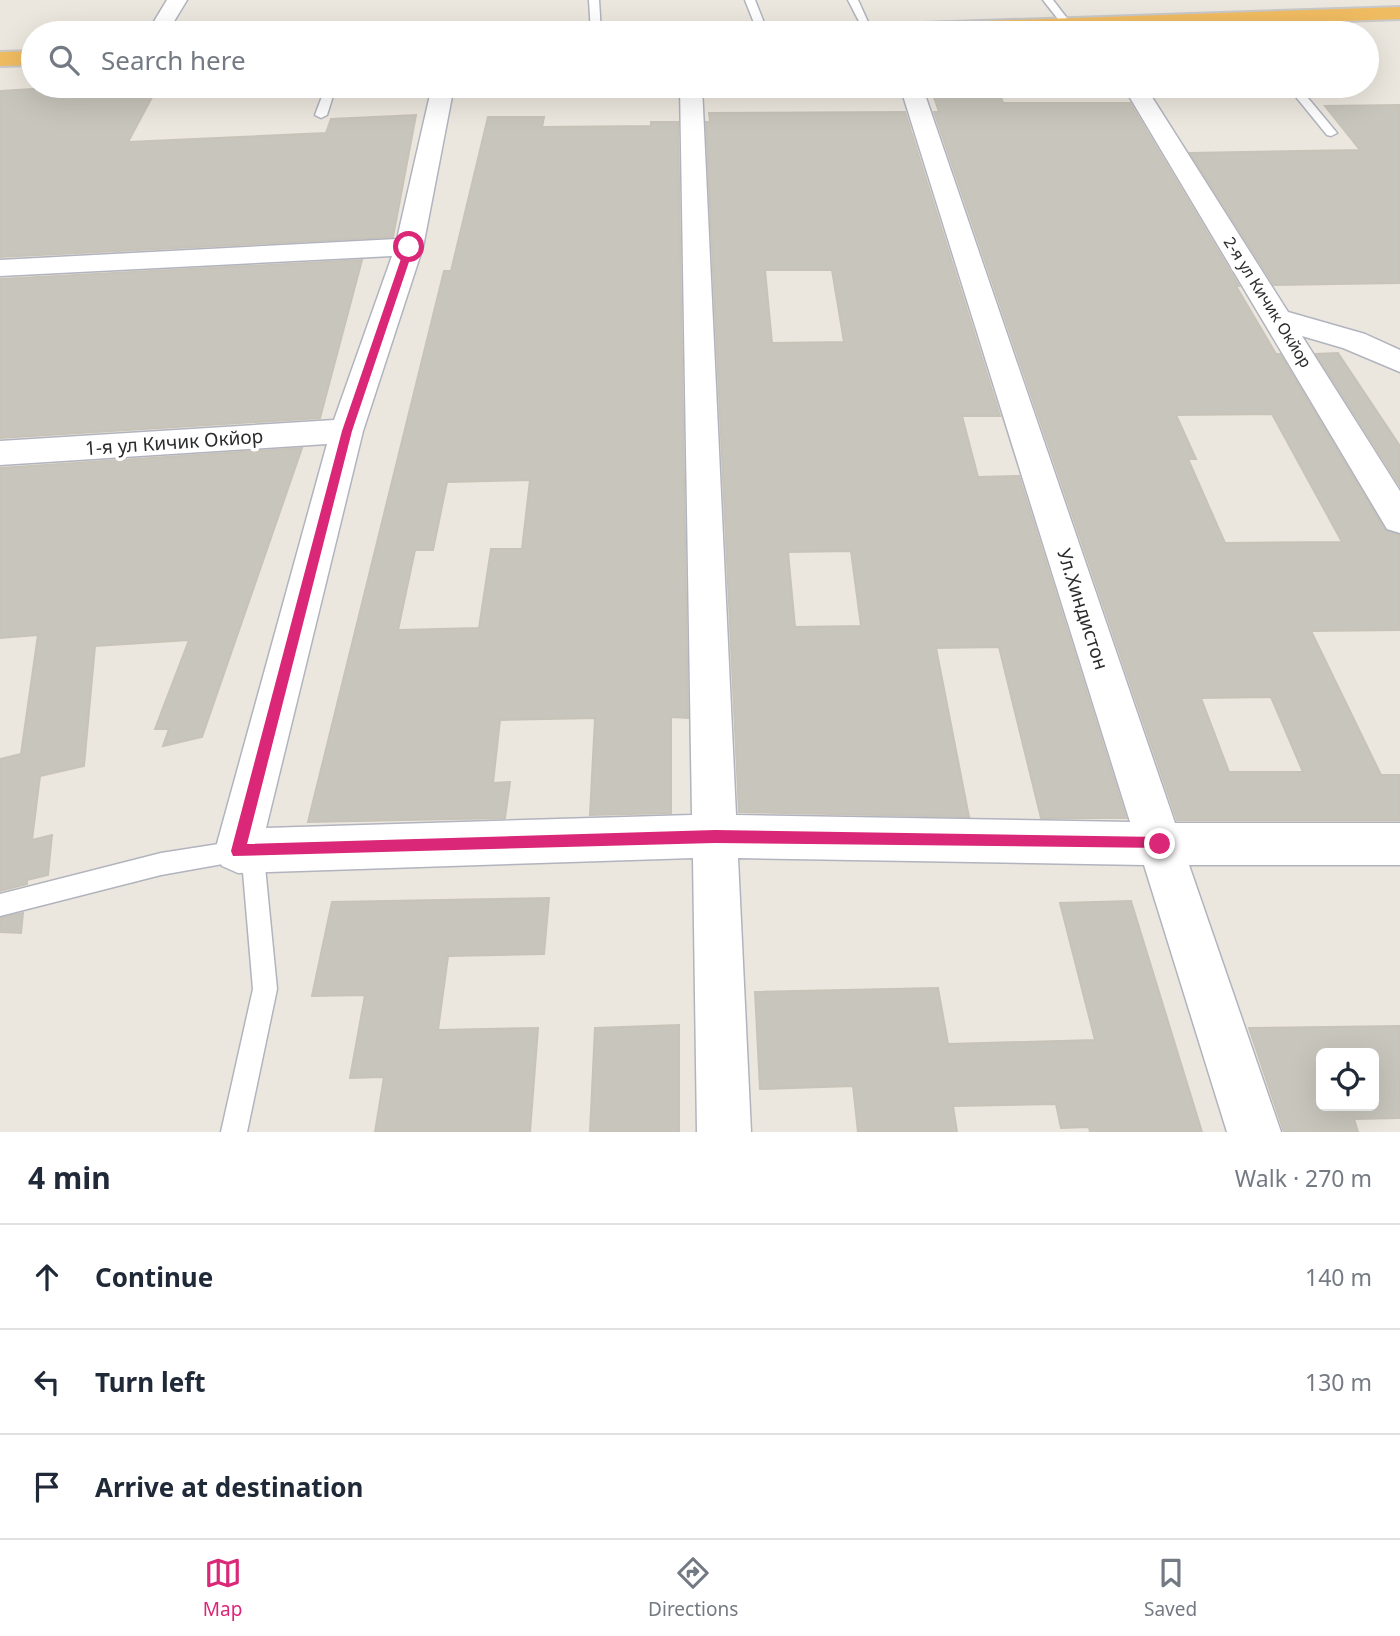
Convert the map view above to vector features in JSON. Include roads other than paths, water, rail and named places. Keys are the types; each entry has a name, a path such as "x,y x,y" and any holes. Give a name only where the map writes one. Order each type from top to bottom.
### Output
{"highway":[{"path":"1230,21 1400,13"},
{"path":"0,59 21,58"}],"street":[{"path":"164,21 177,0"},
{"path":"440,98 409,247 347,431 238,851 715,836 1160,844 1400,844"},
{"path":"691,98 724,1132"},
{"name":"Ул.Хиндистон","path":"915,98 1254,1132"},
{"name":"2-я ул Кичик Окйор","path":"1142,98 1400,520"},
{"path":"0,268 409,247"},
{"path":"1278,319 1354,341 1400,362"},
{"name":"1-я ул Кичик Окйор","path":"0,453 347,431"}],"lane":[{"path":"594,0 595,21"},
{"path":"750,0 758,21"},
{"path":"853,0 864,21"},
{"path":"1048,0 1074,21"},
{"path":"321,115 327,98"},
{"path":"1302,98 1331,133"},
{"path":"0,905 161,864 238,851 254,867 265,989 233,1132"}]}
